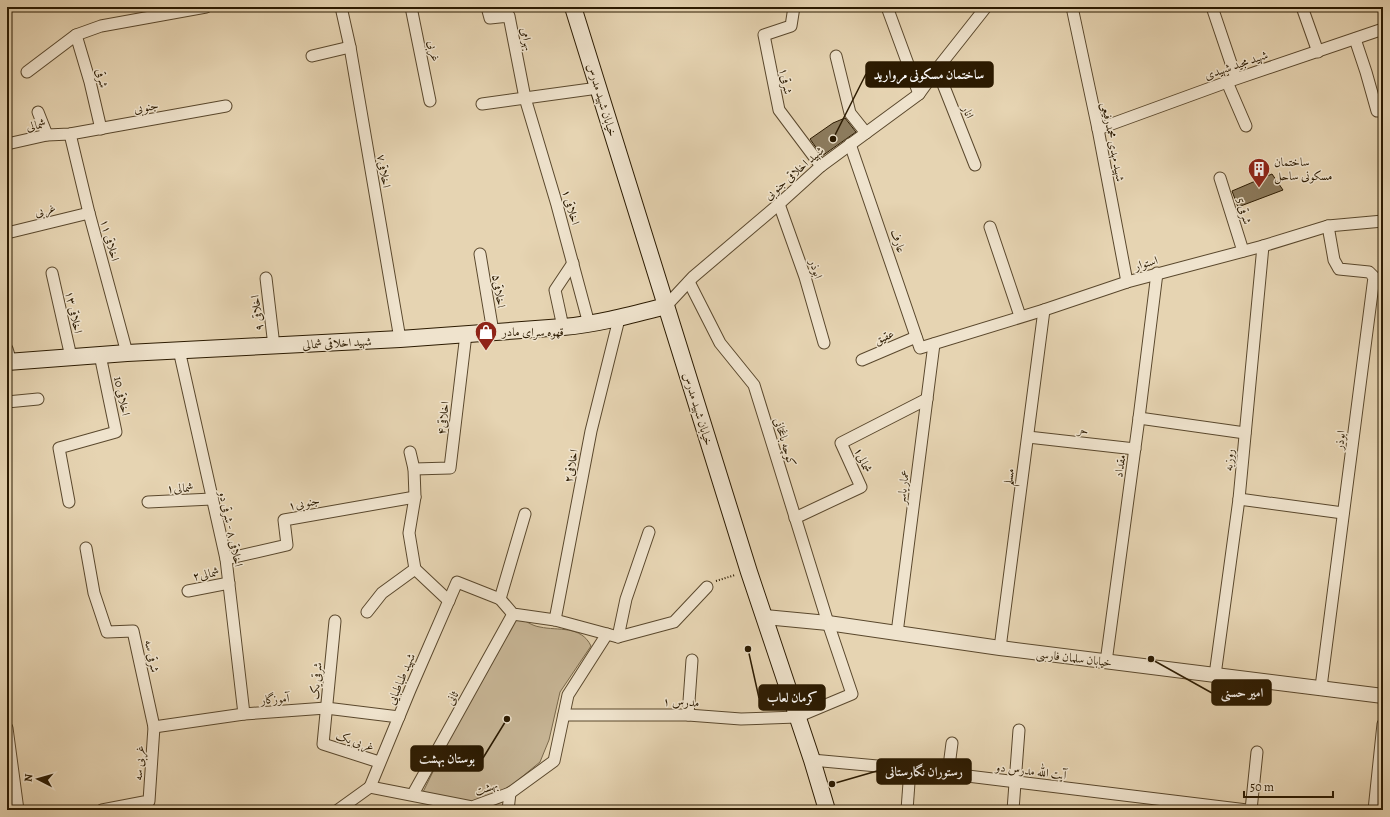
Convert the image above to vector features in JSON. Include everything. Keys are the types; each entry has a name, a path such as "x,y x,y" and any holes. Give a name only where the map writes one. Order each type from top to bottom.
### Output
{"main road":[{"name":"خیابان شهید مدرس","path":"572,7 749,572 812,760 827,810"},
{"name":"شهید اخلاقی شمالی","path":"8,358 71,357 400,339 493,332 589,324 619,319 666,306"}],"street":[{"path":"27,72 76,35 100,26 206,7"},
{"name":"اخلاقی۷","path":"342,7 400,339"},
{"name":"غربی","path":"411,7 430,101"},
{"name":"بهرامی","path":"487,7 490,18 509,16 525,98"},
{"name":"شرقی۱","path":"794,7 791,26 764,35 779,110 821,166"},
{"path":"887,7 919,94"},
{"name":"شهید اخلاقی جنوبی","path":"666,306 690,282 821,166 919,94 986,7"},
{"name":"شهید مهدی محمدرفیعی","path":"1072,7 1098,129 1127,282"},
{"path":"1212,7 1231,80 1246,126"},
{"path":"1302,7 1318,52"},
{"name":"شهید مجید شهیدی","path":"1098,129 1231,80 1383,29"},
{"name":"شرقی","path":"76,35 90,82 101,129"},
{"path":"1355,39 1378,111"},
{"path":"312,56 350,47"},
{"path":"836,56 850,113 866,133"},
{"name":"انار","path":"937,69 975,164"},
{"path":"482,104 598,88"},
{"name":"اخلاقی ۱","path":"525,98 557,205 589,324"},
{"name":"جنوبی","path":"70,134 226,106"},
{"path":"38,112 47,135"},
{"name":"شمالی","path":"7,144 47,135 70,134"},
{"name":"اخلاقی ۱۱","path":"70,134 89,213 127,353"},
{"name":"عارف","path":"850,144 918,342"},
{"name":"شرقی 5","path":"1220,178 1243,251"},
{"name":"ابوذر","path":"779,204 805,277 824,343"},
{"name":"غربی","path":"7,233 89,213"},
{"name":"استوار","path":"918,342 934,344 1157,273 1263,246 1328,226 1383,221"},
{"name":"ابوذر","path":"1321,688 1374,277 1369,272 1339,269 1334,260 1328,226"},
{"path":"990,227 1020,316"},
{"name":"روزبه","path":"1215,675 1239,498 1263,246"},
{"name":"اخلاقی۵","path":"480,254 493,332"},
{"path":"563,326 555,290 573,263"},
{"name":"اخلاقی ۱۳","path":"52,273 71,357"},
{"name":"مقداد","path":"1106,662 1157,273"},
{"name":"اخلاقی ۹","path":"266,278 274,346"},
{"name":"کوچه باغخانی","path":"690,282 720,343 754,385 828,623 852,694 797,717"},
{"name":"مسلم","path":"1000,648 1044,310"},
{"name":"اخلاقی۲","path":"555,620 591,431 619,319"},
{"name":"اخلاقی۴","path":"414,468 450,468 466,334"},
{"name":"عقیق","path":"862,360 918,342"},
{"name":"عمار یاسر","path":"896,633 934,344"},
{"name":"اخلاقی ۸ - شرقی دو","path":"179,350 226,559 244,714"},
{"name":"اخلاقی 10","path":"69,502 59,448 116,432 100,355"},
{"path":"7,402 38,399"},
{"name":"شمالی۱","path":"795,518 861,487 841,443 927,399"},
{"path":"1139,418 1245,433"},
{"name":"حر","path":"1028,437 1135,449"},
{"path":"410,452 414,468 415,497 409,533 415,569 449,601"},
{"name":"جنوبی۱","path":"226,559 287,545 284,520 415,497"},
{"path":"1239,498 1343,513"},
{"name":"شمالی۱","path":"148,502 212,499"},
{"path":"525,514 500,599 513,614 555,620 613,635 674,622 707,586"},
{"path":"613,635 649,532"},
{"name":"شرقی سه","path":"86,548 94,593 107,632 134,631 154,727"},
{"path":"367,612 382,592 415,569"},
{"name":"شهید طباطبایی","path":"370,787 379,762 457,582 500,599"},
{"name":"شمالی۲","path":"188,591 229,583"},
{"name":"ثانی","path":"413,794 513,614"},
{"name":"خیابان سلمان فارسی","path":"765,617 828,623 1106,662 1383,696"},
{"name":"شرقی یک","path":"323,744 335,621"},
{"name":"بهشت","path":"370,787 413,794 449,806 472,807 510,793 554,761 568,694 613,635"},
{"path":"688,715 692,660"},
{"name":"آموزگار","path":"154,727 244,714 326,708 399,717"},
{"name":"مدرس ۱","path":"564,715 688,715 741,719 797,717"},
{"path":"1374,810 1383,724"},
{"name":"غربی سه","path":"102,810 149,801 154,727"},
{"path":"7,728 18,810"},
{"path":"1013,810 1019,730"},
{"path":"948,774 952,743"},
{"name":"غربی یک","path":"323,744 379,762"},
{"path":"1251,810 1257,752"},
{"name":"آیت الله مدرس دو","path":"812,760 910,769 1247,810"},
{"path":"907,810 910,769"},
{"path":"338,810 370,787"},
{"path":"508,810 510,793"}],"path":[{"path":"707,586 714,581 749,572"}],"shaded area":[{"path":"517,616 528,623 537,626 575,632 587,639 591,646 560,692 549,740 540,762 512,785 491,796 476,801 466,802 423,792 453,731"}],"building":[{"path":"845,118 856,132 822,156 810,139 833,123"},
{"name":"ساختمان مسکونی ساحل","path":"1272,174 1283,190 1238,207 1232,191"}],"place":[{"name":"ساختمان مسکونی مروارید","path":"833,139"},
{"name":"ساختمان مسکونی ساحل","path":"1259,188"},
{"name":"قهوه سرای مادر","path":"486,352"},
{"name":"کرمان لعاب","path":"748,649"},
{"name":"امیر حسنی","path":"1151,659"},
{"name":"بوستان بهشت","path":"507,719"},
{"name":"رستوران نگارستانی","path":"832,784"}]}
